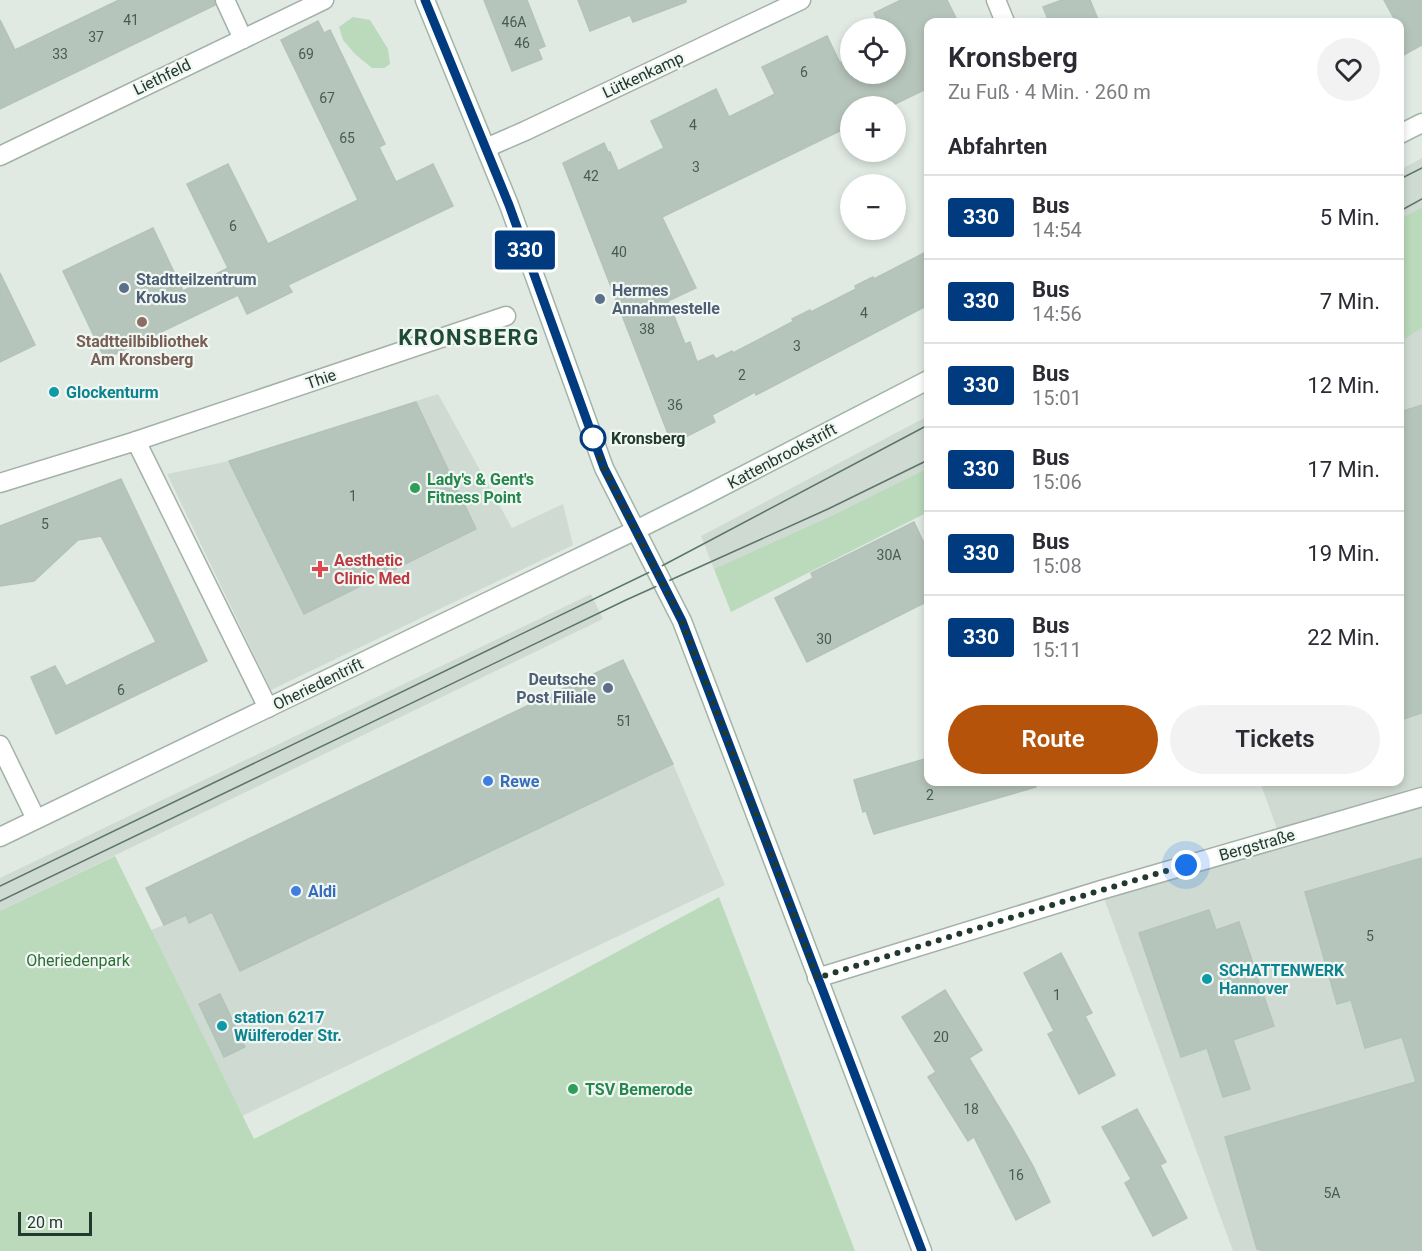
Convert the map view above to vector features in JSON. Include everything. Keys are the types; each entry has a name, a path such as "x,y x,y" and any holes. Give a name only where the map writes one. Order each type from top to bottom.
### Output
{"street":[{"path":"225,0 243,39"},
{"name":"Liethfeld","path":"0,156 324,0"},
{"path":"425,0 509,205 604,468 682,621 922,1251"},
{"name":"Lütkenkamp","path":"486,148 801,0"},
{"path":"996,0 1003,18"},
{"path":"1404,132 1422,123"},
{"name":"Thie","path":"0,483 136,441 506,316"},
{"name":"Kattenbrookstrift","path":"636,530 924,382"},
{"path":"136,441 268,708"},
{"name":"Oheriedentrift","path":"0,837 636,530"},
{"path":"0,745 36,819"},
{"name":"Bergstraße","path":"817,978 1101,890 1422,797"}],"shaded area":[{"path":"1422,158 1422,207 1404,217 1404,168"},
{"path":"1422,328 1422,1251 1233,1251 1101,890 1280,837 1261,786 1404,786 1404,339"},
{"path":"438,394 512,528 563,504 573,545 271,690 167,474 229,461"},
{"path":"924,418 924,470 831,516 714,569 701,536"},
{"path":"591,594 603,619 0,911 0,878"},
{"path":"623,660 673,764 725,885 242,1116 151,930 164,925 146,888"}],"green space":[{"path":"353,17 370,20 388,49 390,64 384,68 372,68 343,40 339,27"},
{"path":"1422,207 1422,328 1404,339 1404,217"},
{"path":"924,470 924,514 731,612 714,569 831,516"},
{"name":"TSV Bemerode","path":"115,856 254,1139 546,990 719,897 855,1251 0,1251 0,911"}],"building":[{"path":"119,0 214,0 215,5 0,109 0,20 15,50"},
{"path":"484,0 527,0 545,46 538,49 542,59 512,71"},
{"path":"578,0 686,0 686,2 633,22 630,15 590,31"},
{"path":"901,0 947,0 956,18 924,18 924,90 906,99 906,96 840,96 840,131 662,217 696,288 668,301 685,344 690,342 697,362 713,355 716,359 732,351 733,353 794,321 792,319 856,289 855,286 873,277 874,279 924,253 924,307 756,395 755,392 712,415 715,422 672,444 563,163 604,143 618,171 664,148 651,121 716,89 729,117 775,94 762,67 827,36 840,63 840,84 906,84 906,18 876,18 874,13"},
{"path":"1062,0 1090,0 1097,18 1047,18 1043,7"},
{"path":"1384,0 1422,0 1422,45 1404,55 1404,18 1394,18"},
{"path":"318,21 324,33 330,30 385,144 379,147 396,182 433,164 453,206 288,285 292,292 247,314 238,295 105,359 63,271 153,228 183,291 228,268 187,184 228,164 268,244 358,200 281,40"},
{"path":"0,273 35,345 0,362"},
{"path":"416,402 476,529 304,614 229,461"},
{"path":"1422,405 1422,713 1404,719 1404,411"},
{"path":"121,479 207,661 56,734 31,677 55,666 66,686 156,642 101,536 78,540 34,581 0,586 0,526"},
{"path":"914,522 924,543 924,603 807,662 775,598 813,578 811,573"},
{"path":"623,660 673,764 240,971 212,912 189,923 186,915 164,925 146,888"},
{"path":"924,759 924,786 1036,787 874,834 866,811 863,812 854,780"},
{"path":"1422,858 1422,1251 1265,1251 1257,1249 1225,1137 1416,1082 1402,1037 1365,1048 1351,1000 1337,1004 1305,892"},
{"name":"SCHATTENWERK Hannover","path":"1209,910 1216,930 1239,922 1274,1026 1233,1040 1250,1089 1223,1097 1207,1048 1181,1057 1139,933"},
{"path":"1061,953 1092,1013 1085,1016 1115,1075 1079,1094 1048,1034 1054,1031 1024,973"},
{"path":"945,990 982,1050 969,1058 1033,1166 1050,1202 1016,1220 974,1137 968,1141 928,1077 936,1072 902,1017"},
{"name":"station 6217 Wülferoder Str.","path":"220,994 245,1047 224,1057 199,1004"},
{"path":"1137,1109 1166,1162 1160,1165 1187,1218 1153,1236 1125,1183 1131,1179 1102,1127"}],"tram line":[{"path":"1404,177 1422,168"},
{"path":"1404,209 1422,199"},
{"path":"0,886 656,569 924,427"},
{"path":"0,901 626,600 828,509 924,462"}],"bus line":[{"name":"330","path":"425,0 509,205 604,468 682,621 922,1251"}],"place":[{"name":"Stadtteilzentrum Krokus","path":"124,288"},
{"name":"Hermes Annahmestelle","path":"600,299"},
{"name":"Stadtteilbibliothek Am Kronsberg","path":"142,322"},
{"name":"Glockenturm","path":"54,392"},
{"name":"Kronsberg","path":"593,438"},
{"name":"Lady's & Gent's Fitness Point","path":"415,488"},
{"name":"Aesthetic Clinic Med","path":"320,569"},
{"name":"Deutsche Post Filiale","path":"608,688"},
{"name":"Rewe","path":"488,781"},
{"name":"Aldi","path":"296,891"},
{"name":"SCHATTENWERK Hannover","path":"1207,979"},
{"name":"station 6217 Wülferoder Str.","path":"222,1026"},
{"name":"TSV Bemerode","path":"573,1089"}],"district":[{"name":"KRONSBERG","path":"469,337"}],"route":[{"path":"593,438 604,468 682,621 817,978 1186,865"}],"park label":[{"name":"Oheriedenpark","path":"78,960"}]}
